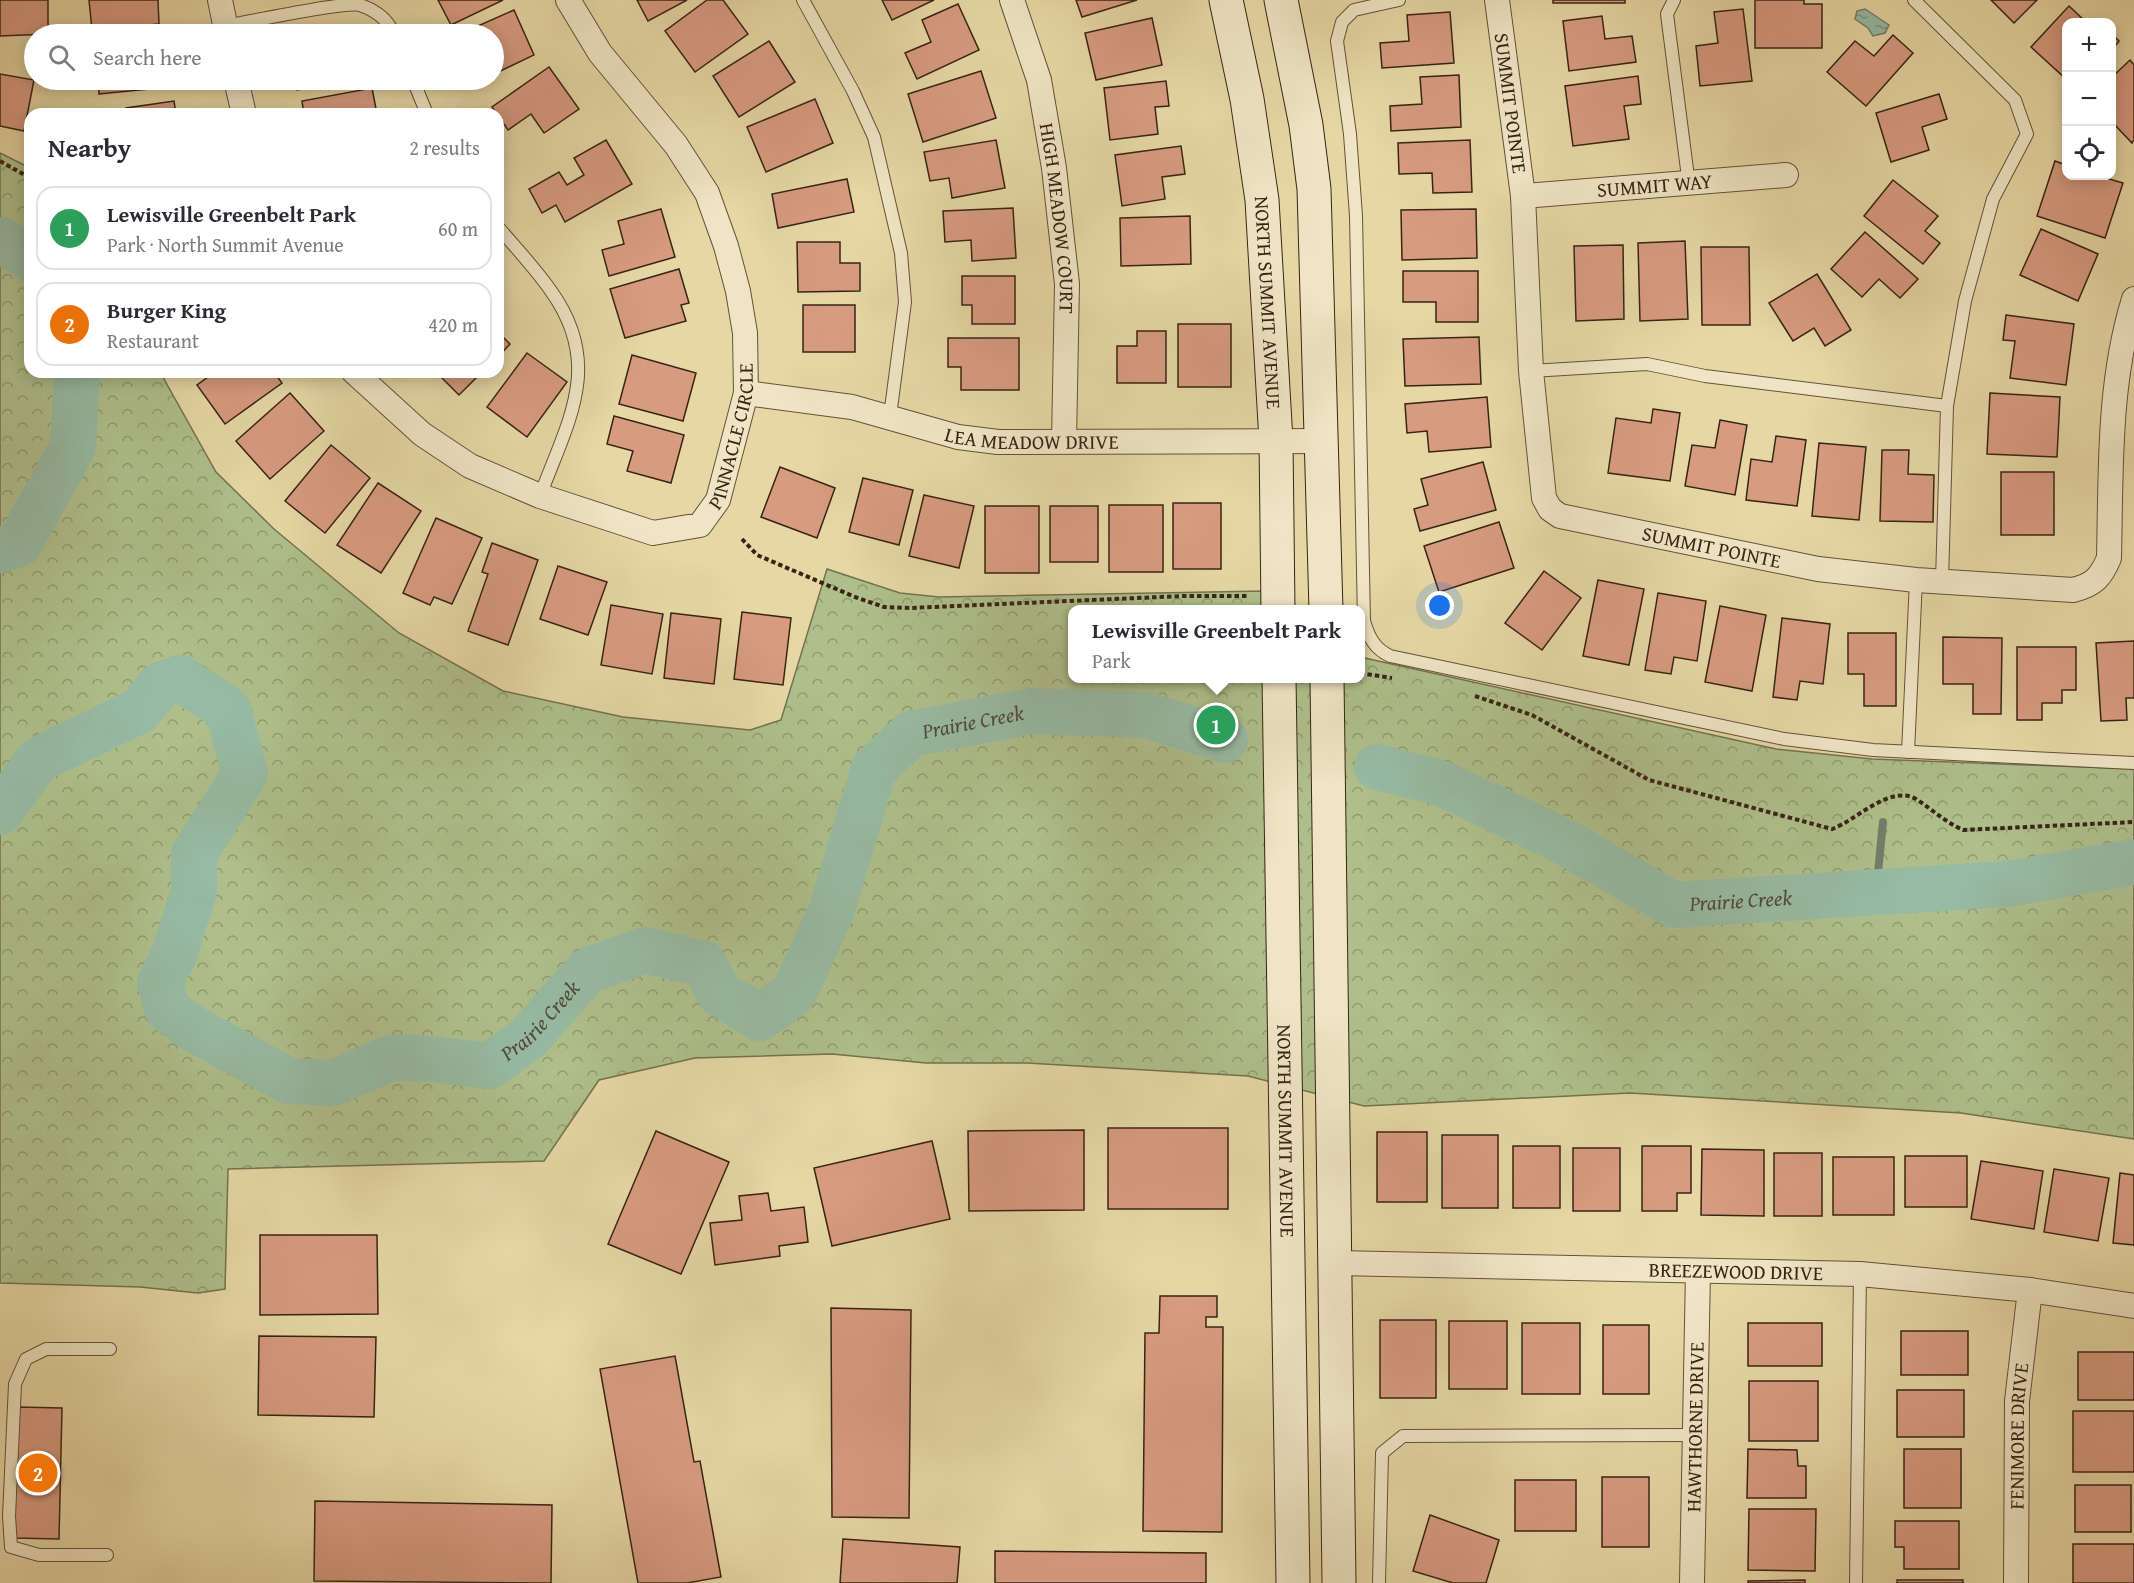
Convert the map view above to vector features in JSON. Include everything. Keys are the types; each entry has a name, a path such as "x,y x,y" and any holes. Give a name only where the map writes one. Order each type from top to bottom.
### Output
{"main road":[{"name":"NORTH SUMMIT AVENUE","path":"1226,0 1247,99 1262,200 1276,441 1278,605"},
{"path":"1281,0 1306,125 1314,189 1326,605"},
{"name":"NORTH SUMMIT AVENUE","path":"1279,683 1293,1583"},
{"path":"1327,683 1339,1583"}],"street":[{"path":"220,0 225,24"},
{"name":"PINNACLE CIRCLE","path":"361,378 422,434 470,466 540,496 653,533 700,525 718,500 746,393 745,333 738,291 726,246 707,193 676,145 600,53 568,0"},
{"name":"HIGH MEADOW COURT","path":"1012,0 1039,80 1054,168 1067,284 1064,441"},
{"name":"SUMMIT POINTE","path":"1497,0 1524,196 1531,371 1544,498 1550,509 1560,516 1818,569 1942,582 2073,590 2089,586 2102,574 2109,558 2115,393 2124,331 2134,299"},
{"path":"238,90 242,108"},
{"name":"SUMMIT WAY","path":"1524,196 1786,176"},
{"name":"LEA MEADOW DRIVE","path":"746,393 852,407 958,437 998,442 1322,441"},
{"name":"BREEZEWOOD DRIVE","path":"1336,1263 1860,1274 2030,1290 2134,1306"},
{"name":"HAWTHORNE DRIVE","path":"1692,1583 1698,1271"},
{"name":"FENIMORE DRIVE","path":"2016,1583 2018,1401 2030,1290"}],"lane":[{"path":"803,0 853,91 874,137 899,243 906,302 890,416"},
{"path":"1364,605 1356,216 1350,134 1337,41 1342,22 1354,10 1399,0"},
{"path":"1674,0 1667,14 1689,185"},
{"path":"1914,0 2015,100 2027,134 1993,199 1965,301 1947,405 1942,582"},
{"path":"256,24 358,4 378,14 389,24"},
{"path":"417,90 425,108"},
{"path":"504,234 553,292 566,313 579,346 580,370 576,393 540,496"},
{"path":"1531,371 1647,364 1705,376 1947,405"},
{"path":"1908,752 1916,580"},
{"path":"1365,623 1373,642 1380,651 1390,656 1784,739 1873,750 2134,763"},
{"path":"1856,1583 1860,1274"},
{"path":"107,1555 39,1555 11,1547 9,1516 15,1384 26,1359 46,1349 110,1350"},
{"path":"1379,1583 1382,1453 1403,1436 1695,1435"}],"path":[{"path":"0,161 24,175"},
{"path":"742,538 757,555 884,607 910,608 1183,596 1249,596"},
{"path":"1365,674 1400,680"},
{"path":"1464,693 1532,715 1649,780 1832,829 1856,818 1880,801 1905,795 1916,799 1946,823 1964,830 2134,822"}],"green space":[{"path":"0,153 24,165 24,378 163,378 216,472 274,529 399,633 503,691 623,717 750,730 781,720 827,569 900,593 939,597 1264,591 1264,605 1068,605 1068,683 1365,683 1365,658 1776,749 1872,759 2134,769 2134,1139 1961,1113 1630,1093 1364,1106 1248,1076 1027,1063 926,1063 832,1054 695,1058 599,1080 544,1161 228,1169 225,1289 198,1293 140,1287 0,1283"}],"water":[{"path":"1865,9 1889,25 1885,33 1873,36 1868,28 1855,19 1857,11"}],"building":[{"path":"0,0 48,0 48,24 24,24 24,35 0,36"},
{"path":"89,0 158,0 159,24 91,24"},
{"path":"438,0 503,0 453,24 450,24"},
{"path":"637,0 687,0 648,21"},
{"path":"707,0 723,0 748,34 695,72 665,31"},
{"path":"882,0 934,0 892,20"},
{"path":"1076,0 1137,0 1082,17"},
{"path":"1553,0 1625,0 1625,3 1553,3"},
{"path":"1755,0 1804,0 1804,4 1822,4 1822,48 1755,48"},
{"path":"1991,0 2037,0 2014,23"},
{"path":"958,4 979,50 917,79 905,53 931,42 922,20"},
{"path":"2069,6 2082,18 2062,18 2062,75 2031,47"},
{"path":"1743,9 1752,81 1700,86 1696,46 1718,43 1714,12"},
{"path":"514,10 534,55 504,69 504,24 482,24"},
{"path":"1450,12 1454,63 1382,68 1380,43 1409,41 1407,15"},
{"path":"1602,16 1605,39 1632,36 1636,62 1569,71 1563,21"},
{"path":"1152,18 1162,65 1096,80 1085,33"},
{"path":"1893,35 1913,53 1866,106 1827,72 1855,41 1874,56"},
{"path":"769,41 795,82 739,117 713,76"},
{"path":"2130,60 2134,65 2134,140 2132,143 2116,126 2116,73"},
{"path":"549,67 579,109 544,133 531,114 508,130 504,124 504,108 492,107"},
{"path":"981,71 996,118 923,142 908,94"},
{"path":"0,74 24,78 24,90 32,90 29,108 24,108 24,131 0,126"},
{"path":"1459,75 1461,127 1391,131 1390,106 1422,104 1420,77"},
{"path":"1638,76 1641,104 1624,106 1629,139 1573,146 1565,86"},
{"path":"1166,81 1169,106 1155,107 1158,134 1110,140 1104,88"},
{"path":"99,90 140,90 99,94"},
{"path":"372,90 376,108 303,108 302,101"},
{"path":"1939,94 1947,119 1922,127 1929,150 1891,162 1876,113"},
{"path":"815,99 833,143 766,172 747,127"},
{"path":"174,101 175,108 126,108"},
{"path":"606,140 632,184 565,222 556,205 542,213 529,189 559,172 567,185 584,175 574,158"},
{"path":"996,140 1005,188 952,198 949,178 930,181 924,152"},
{"path":"1470,140 1472,192 1433,193 1432,173 1399,174 1398,143"},
{"path":"1181,146 1185,174 1162,177 1165,199 1122,206 1115,155"},
{"path":"2055,161 2062,164 2062,180 2113,180 2123,183 2105,238 2037,216"},
{"path":"847,179 854,212 778,228 772,194"},
{"path":"1893,180 1938,216 1925,231 1940,243 1923,264 1864,216"},
{"path":"1013,208 1016,258 972,261 971,240 945,242 943,211"},
{"path":"661,209 675,257 609,276 602,250 624,244 618,221"},
{"path":"1476,209 1477,258 1402,260 1401,210"},
{"path":"1190,216 1191,264 1121,266 1120,218"},
{"path":"2041,229 2098,254 2078,301 2020,275"},
{"path":"1865,232 1918,279 1900,298 1879,279 1862,297 1831,269"},
{"path":"1685,241 1688,319 1640,321 1638,243"},
{"path":"797,242 840,242 840,263 860,263 860,291 798,292"},
{"path":"1623,245 1624,319 1576,321 1574,246"},
{"path":"1701,247 1749,247 1750,325 1702,325"},
{"path":"679,269 689,303 681,305 686,321 625,338 610,289"},
{"path":"1403,271 1478,271 1478,322 1436,322 1436,302 1403,302"},
{"path":"1817,274 1851,330 1825,346 1814,328 1793,341 1769,303"},
{"path":"962,276 1015,276 1015,324 972,324 972,305 962,305"},
{"path":"803,305 855,305 855,352 803,352"},
{"path":"2006,315 2074,324 2066,385 2010,378 2015,341 2003,340"},
{"path":"1178,324 1231,324 1231,387 1178,387"},
{"path":"1137,331 1166,331 1166,383 1117,383 1117,346 1137,346"},
{"path":"1479,337 1481,384 1405,386 1403,339"},
{"path":"504,338 510,344 504,350"},
{"path":"948,338 1019,338 1019,390 961,390 961,367 948,367"},
{"path":"527,353 567,382 527,437 487,407"},
{"path":"632,355 696,373 683,421 619,404"},
{"path":"207,378 278,378 282,383 225,424 197,385"},
{"path":"442,378 476,378 459,395"},
{"path":"290,393 324,431 270,479 236,441"},
{"path":"1990,393 2060,397 2057,457 1987,454"},
{"path":"1487,397 1491,447 1429,452 1427,431 1407,433 1405,404"},
{"path":"1653,409 1680,413 1670,481 1608,473 1616,418 1651,423"},
{"path":"614,416 684,435 671,483 627,471 633,451 607,444"},
{"path":"1720,420 1747,425 1735,495 1685,486 1692,445 1715,448"},
{"path":"1776,436 1806,440 1797,506 1746,500 1751,459 1772,462"},
{"path":"1819,443 1866,447 1859,520 1812,516"},
{"path":"331,445 370,478 325,533 285,501"},
{"path":"1882,450 1909,450 1908,474 1934,475 1933,522 1880,521"},
{"path":"1483,462 1496,510 1420,531 1414,509 1428,505 1421,479"},
{"path":"780,467 835,488 817,538 761,517"},
{"path":"2001,472 2054,472 2054,535 2001,535"},
{"path":"863,478 913,490 899,545 849,532"},
{"path":"378,483 421,511 381,573 337,545"},
{"path":"924,495 974,506 959,568 909,556"},
{"path":"1173,503 1221,503 1221,569 1173,569"},
{"path":"1109,505 1163,505 1163,572 1109,572"},
{"path":"985,506 1039,506 1039,573 985,573"},
{"path":"1050,506 1098,506 1098,562 1050,562"},
{"path":"436,518 482,538 452,604 434,597 430,605 403,593"},
{"path":"1499,522 1514,568 1439,592 1424,546"},
{"path":"492,543 538,560 508,645 468,631 488,574 482,572"},
{"path":"558,566 607,582 588,635 540,619"},
{"path":"1544,571 1581,598 1542,650 1505,623"},
{"path":"1598,580 1644,589 1629,665 1583,656"},
{"path":"1658,593 1706,601 1697,661 1674,657 1671,674 1645,670"},
{"path":"611,605 663,614 652,674 601,665"},
{"path":"1720,606 1766,615 1752,691 1705,682"},
{"path":"742,612 791,618 783,685 734,679"},
{"path":"671,613 721,619 714,684 664,678"},
{"path":"1782,618 1830,624 1823,684 1800,681 1797,700 1773,697"},
{"path":"1848,633 1896,633 1896,706 1864,706 1864,674 1848,674"},
{"path":"1943,637 2002,638 2001,714 1973,714 1973,684 1943,684"},
{"path":"2134,641 2134,698 2126,698 2127,720 2101,721 2096,643"},
{"path":"2017,647 2076,647 2076,690 2062,690 2062,703 2042,703 2042,720 2017,720"},
{"path":"1108,1128 1228,1128 1228,1209 1108,1209"},
{"path":"1084,1130 1084,1210 969,1211 968,1131"},
{"path":"656,1131 729,1162 681,1274 608,1244"},
{"path":"1377,1132 1427,1132 1427,1202 1377,1202"},
{"path":"1442,1135 1498,1135 1498,1208 1442,1208"},
{"path":"932,1141 950,1219 832,1246 814,1168"},
{"path":"1513,1146 1560,1146 1560,1208 1513,1208"},
{"path":"1642,1146 1691,1146 1691,1193 1677,1193 1677,1211 1642,1211"},
{"path":"1573,1148 1620,1148 1620,1211 1573,1211"},
{"path":"1702,1149 1764,1150 1764,1216 1701,1215"},
{"path":"1774,1153 1822,1153 1822,1216 1774,1216"},
{"path":"1905,1156 1967,1156 1967,1207 1905,1207"},
{"path":"1833,1157 1894,1157 1894,1215 1833,1215"},
{"path":"1981,1161 2043,1171 2034,1229 1971,1219"},
{"path":"2054,1169 2109,1178 2098,1241 2044,1232"},
{"path":"2120,1173 2134,1175 2134,1245 2113,1243"},
{"path":"768,1193 771,1211 804,1207 808,1242 779,1246 780,1256 715,1265 710,1223 742,1220 739,1196"},
{"path":"260,1235 377,1235 378,1314 260,1315"},
{"path":"1160,1296 1217,1296 1217,1317 1206,1317 1206,1327 1223,1327 1222,1532 1143,1531 1145,1333 1159,1333"},
{"path":"831,1308 911,1310 909,1518 832,1517"},
{"path":"1380,1320 1436,1320 1436,1398 1380,1398"},
{"path":"1449,1321 1507,1321 1507,1389 1449,1389"},
{"path":"1522,1323 1580,1323 1580,1394 1522,1394"},
{"path":"1748,1323 1822,1323 1822,1366 1748,1366"},
{"path":"1603,1325 1649,1325 1649,1394 1603,1394"},
{"path":"1901,1331 1968,1331 1968,1375 1901,1375"},
{"path":"259,1336 376,1337 374,1417 258,1415"},
{"path":"2078,1352 2134,1352 2134,1400 2078,1400"},
{"path":"675,1356 694,1462 700,1461 721,1577 687,1583 638,1583 600,1369"},
{"path":"1749,1381 1818,1381 1818,1441 1749,1441"},
{"path":"1897,1390 1964,1390 1964,1437 1897,1437"},
{"path":"17,1407 62,1408 59,1539 14,1538"},
{"path":"2073,1411 2134,1411 2134,1472 2073,1472"},
{"path":"1748,1449 1797,1450 1798,1466 1806,1466 1806,1498 1747,1498"},
{"path":"1904,1449 1961,1449 1961,1508 1904,1508"},
{"path":"1602,1477 1649,1477 1649,1547 1602,1547"},
{"path":"1515,1480 1576,1480 1576,1531 1515,1531"},
{"path":"2075,1485 2131,1485 2131,1532 2075,1532"},
{"path":"315,1501 552,1505 551,1583 314,1581"},
{"path":"1749,1509 1816,1509 1815,1571 1748,1570"},
{"path":"1430,1515 1499,1540 1486,1583 1453,1583 1413,1571"},
{"path":"1895,1521 1959,1521 1959,1569 1904,1569 1904,1547 1895,1547"},
{"path":"843,1539 960,1547 957,1583 840,1583"},
{"path":"2073,1544 2134,1544 2134,1583 2073,1583"},
{"path":"995,1551 1206,1553 1206,1583 995,1583"},
{"path":"1805,1580 1805,1583 1748,1583 1748,1581"},
{"path":"1897,1580 1963,1580 1963,1583 1897,1583"}],"waterway":[{"name":"Prairie Creek","path":"0,240 24,254"},
{"name":"Prairie Creek","path":"0,550 19,544 73,447 77,378"},
{"name":"Prairie Creek","path":"0,812 39,759 139,711 160,685 180,678 228,710 245,774 194,854 194,891 175,952 160,983 167,1009 192,1028 289,1081 333,1083 391,1058 422,1058 490,1066 529,1037 587,971 645,950 704,964 719,993 760,1018 794,993 831,912 874,769 911,734 1031,711 1147,715 1225,740"},
{"name":"Prairie Creek","path":"1377,767 1441,783 1565,842 1674,905 2007,884 2134,862"},
{"path":"1876,893 1883,822"}],"place":[{"name":"Lewisville Greenbelt Park","path":"1216,725"},
{"name":"Burger King","path":"38,1473"}]}
